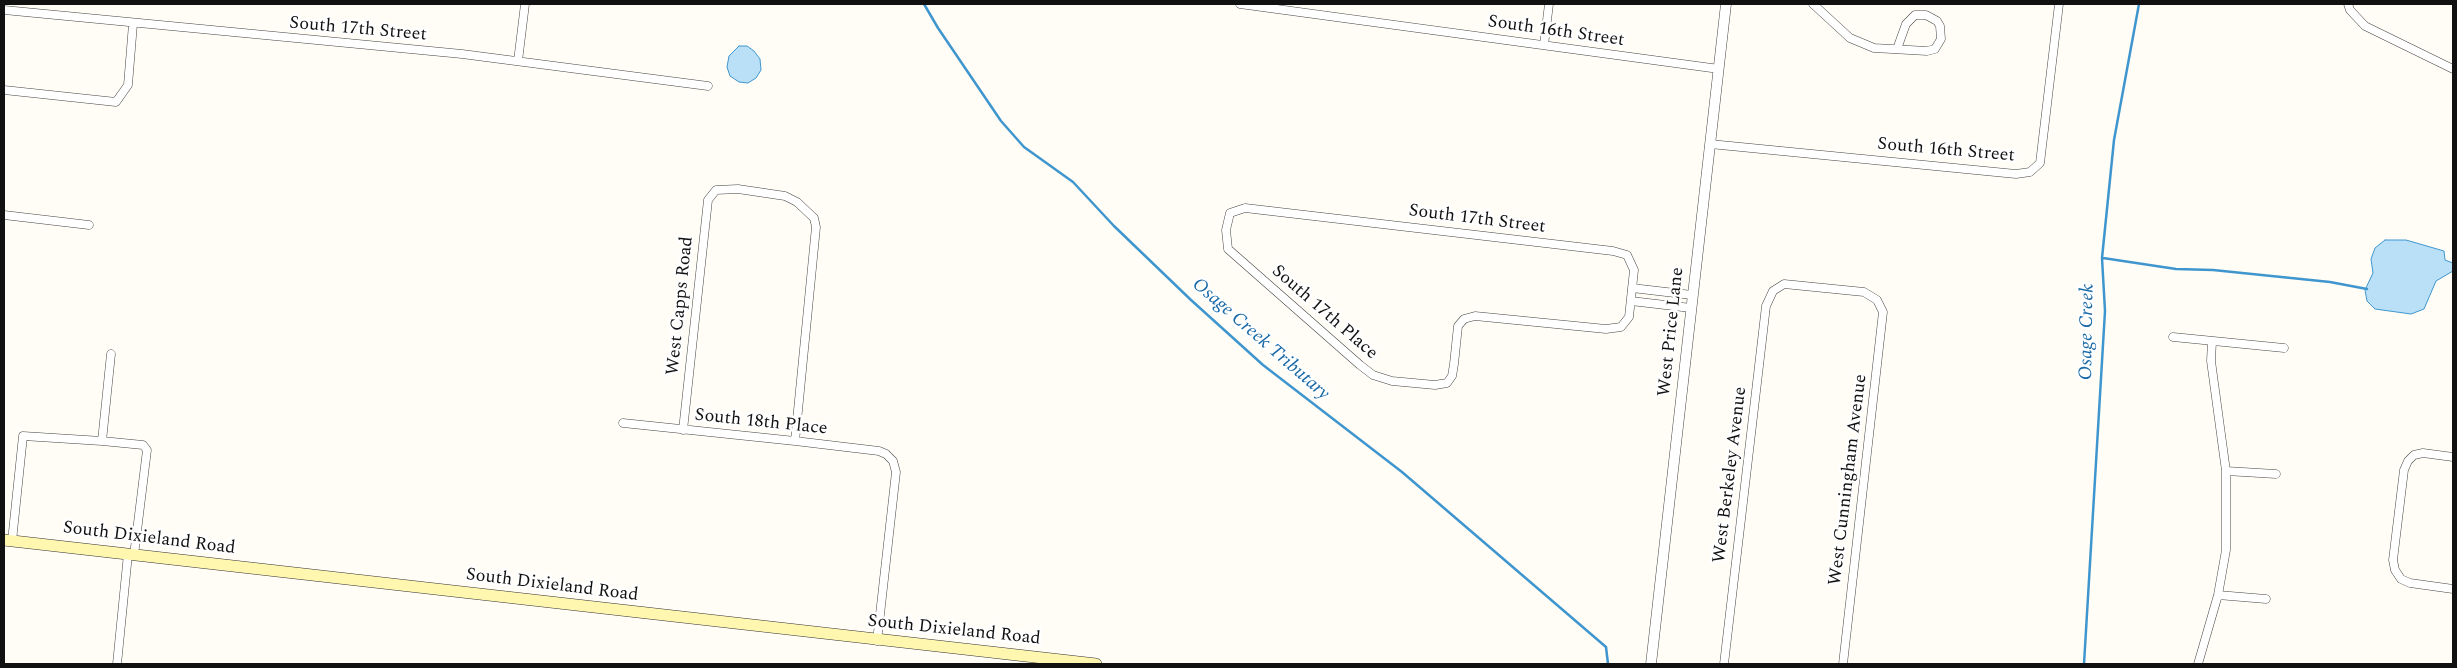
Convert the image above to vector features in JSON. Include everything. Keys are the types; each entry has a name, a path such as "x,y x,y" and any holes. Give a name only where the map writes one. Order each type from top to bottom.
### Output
{"main road":[{"name":"South Dixieland Road","path":"8,541 1050,662 1096,664"}],"street":[{"path":"518,61 525,4"},
{"name":"South 16th Street","path":"1240,4 1267,5 1719,69"},
{"path":"1544,45 1549,4"},
{"name":"West Price Lane","path":"1651,664 1726,4"},
{"path":"1813,4 1857,41 1874,48 1928,51 1935,49 1941,38 1940,26 1937,21 1926,15 1915,15 1906,24 1897,49"},
{"name":"South 16th Street","path":"1710,144 2016,174 2030,172 2040,163 2059,4"},
{"path":"2348,4 2350,10 2365,26 2453,69"},
{"name":"South 17th Street","path":"4,10 518,61 708,86"},
{"path":"4,90 116,102 128,85 133,24"},
{"name":"West Capps Road","path":"682,430 708,200 716,190 738,189 785,196 805,208 814,218 817,236 795,441"},
{"name":"South 17th Street","path":"1230,213 1245,208 1613,251 1627,255 1634,270 1632,288"},
{"name":"South 17th Place","path":"1230,213 1226,230 1228,249 1365,369 1373,375 1392,381 1435,386 1447,383 1452,376 1458,326 1464,319 1475,316 1606,329 1621,327 1629,317 1632,288"},
{"path":"4,216 89,225"},
{"name":"West Cunningham Avenue","path":"1773,291 1784,284 1864,292 1878,300 1883,312 1842,664"},
{"path":"1632,288 1692,295"},
{"name":"West Berkeley Avenue","path":"1724,664 1766,306 1773,291"},
{"path":"1630,301 1691,308"},
{"path":"2173,337 2284,348"},
{"path":"2198,664 2218,595 2226,550 2226,471 2211,361 2212,341"},
{"path":"102,441 111,354"},
{"name":"South 18th Place","path":"623,423 879,451 893,461 896,472 878,641"},
{"path":"8,541 23,436 142,445 147,450 117,664"},
{"path":"2453,457 2423,453 2414,455 2408,461 2404,470 2393,560 2395,570 2401,579 2410,583 2453,589"},
{"path":"2226,471 2276,474"},
{"path":"2218,595 2266,599"}],"water":[{"path":"739,46 747,46 760,59 761,70 756,78 748,83 739,82 730,76 727,67 729,56"},
{"path":"2385,240 2406,240 2444,251 2445,260 2453,263 2453,271 2436,281 2424,309 2411,314 2375,309 2367,301 2365,290 2373,273 2371,259 2375,248"}],"waterway":[{"name":"Osage Creek Tributary","path":"924,4 1001,121 1024,147 1073,182 1114,226 1191,300 1263,365 1402,472 1606,647 1608,664"},
{"name":"Osage Creek","path":"2084,664 2105,311 2102,258 2114,140 2139,4"},
{"path":"2103,258 2176,269 2213,270 2330,282 2367,289"}]}
